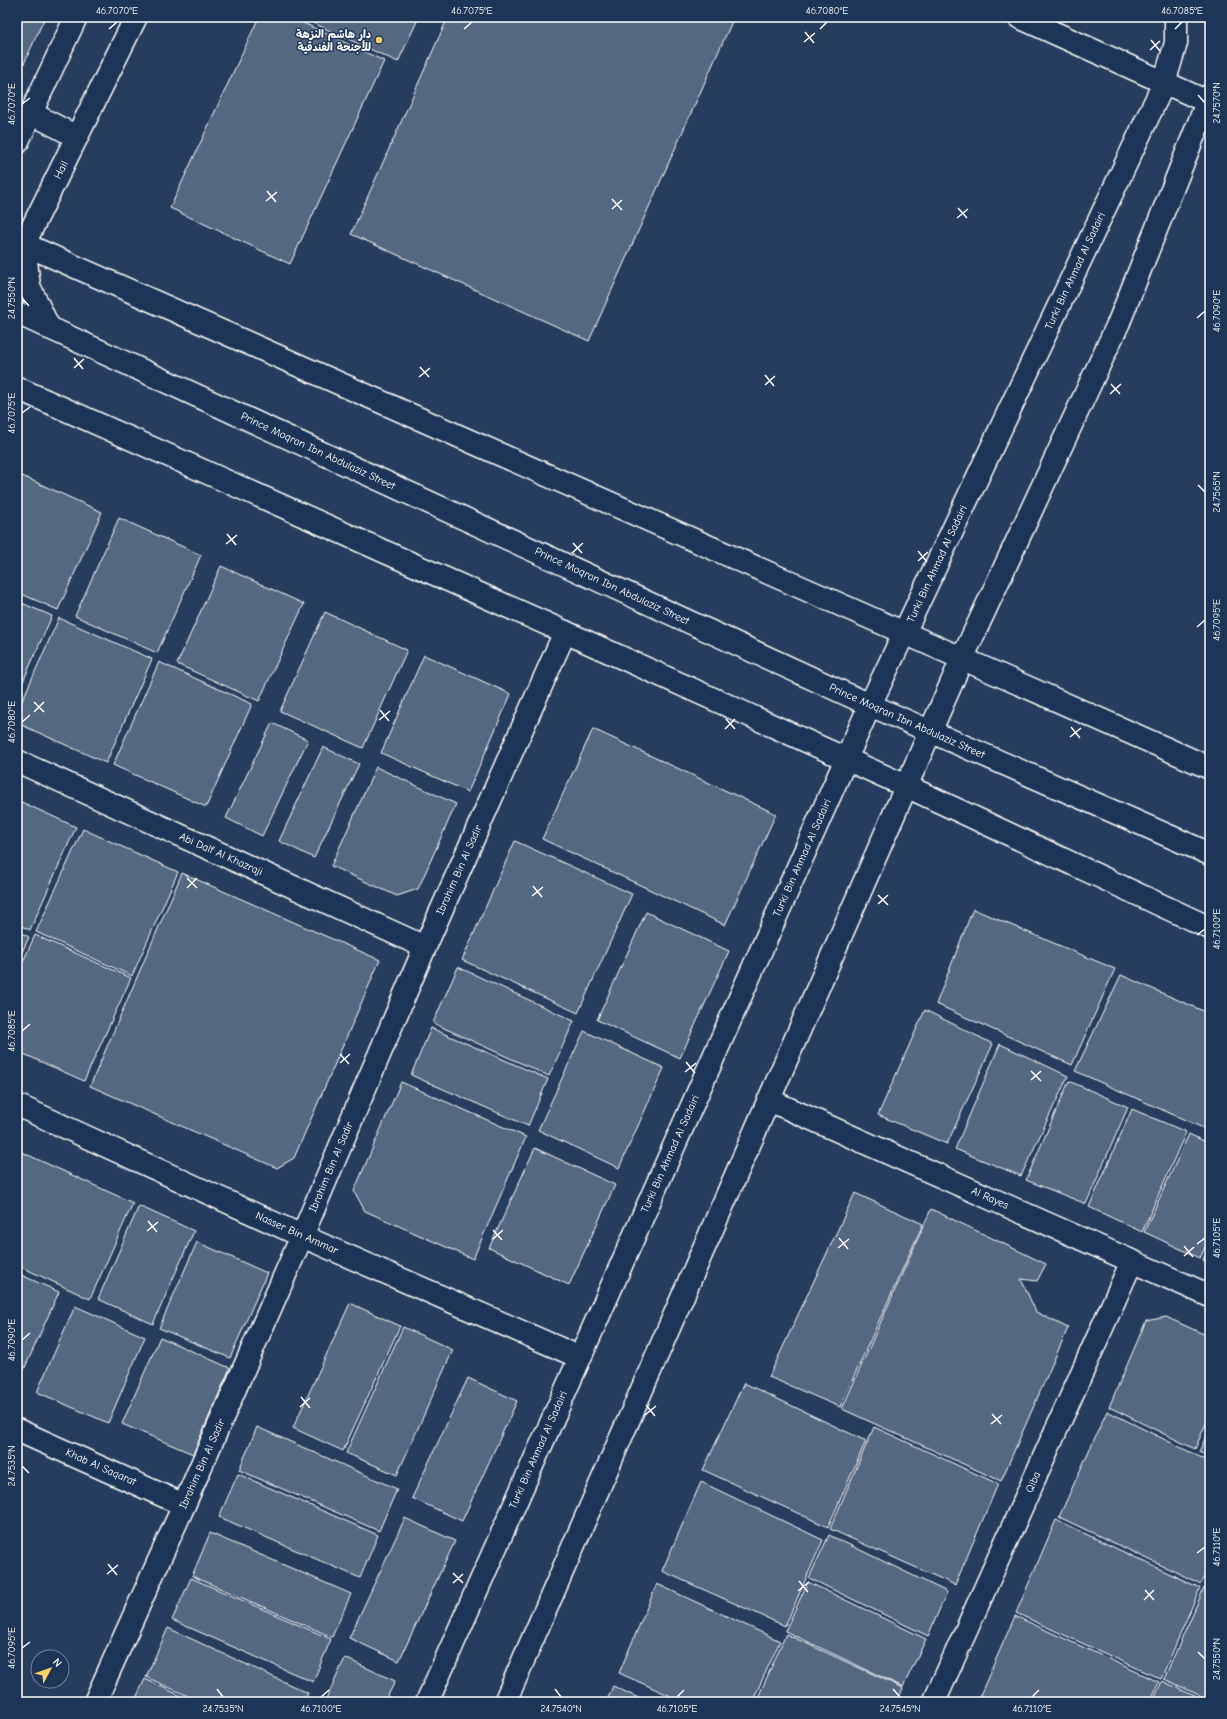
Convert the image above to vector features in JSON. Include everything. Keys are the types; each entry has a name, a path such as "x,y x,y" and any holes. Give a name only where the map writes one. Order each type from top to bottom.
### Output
{"street":[{"path":"17,143 76,17"},
{"name":"Hail","path":"20,242 77,137 136,17"},
{"path":"505,1702 962,659 1119,322 1209,100 1164,83 1019,17"},
{"name":"Turki Bin Ahmad Al Sadairi","path":"427,1702 870,705 1164,83 1176,43 1176,17"},
{"path":"31,113 77,137"},
{"path":"20,242 1210,768"},
{"path":"20,242 29,286 49,328"},
{"name":"Prince Moqran Ibn Abdulaziz Street","path":"17,313 870,705 1210,854"},
{"path":"17,388 566,632 906,786 1210,928"},
{"name":"Ibrahim Bin Al Sadir","path":"95,1702 184,1505 302,1236 425,947 566,632"},
{"name":"Abi Dalf Al Khazraji","path":"17,761 425,947"},
{"name":"Al Rayes","path":"769,1100 1210,1296"},
{"name":"Nasser Bin Ammar","path":"17,1105 302,1236 579,1357"},
{"name":"Qiba","path":"934,1702 1132,1261"},
{"name":"Khab Al Saqarat","path":"17,1430 184,1505"}],"building":[{"path":"17,17 45,17 17,79"},
{"path":"259,17 291,17 384,61 290,264 170,208"},
{"name":"دار هاشم النزهة للأجنحة الفندقية","path":"300,17 419,17 398,62"},
{"path":"448,17 734,17 589,341 351,234"},
{"path":"20,475 102,512 58,610 17,592 17,481"},
{"path":"119,518 201,555 157,653 75,616"},
{"path":"221,566 304,604 259,701 177,664"},
{"path":"17,601 52,616 17,695"},
{"path":"325,612 407,650 363,748 280,711"},
{"path":"59,618 152,659 106,763 17,723 17,712"},
{"path":"424,655 511,694 468,792 381,753"},
{"path":"159,662 252,704 206,807 113,765"},
{"path":"272,723 308,740 262,836 226,818"},
{"path":"593,729 776,814 725,925 542,839"},
{"path":"323,747 359,764 314,858 279,841"},
{"path":"376,767 456,804 418,889 397,896 331,866"},
{"path":"17,800 76,827 30,930 17,924"},
{"path":"83,829 178,872 132,976 36,932"},
{"path":"515,841 632,894 578,1013 462,960"},
{"path":"182,873 380,960 294,1158 277,1168 90,1086"},
{"path":"973,909 1115,969 1072,1065 936,1004"},
{"path":"646,912 729,951 680,1058 597,1020"},
{"path":"17,931 29,937 17,963"},
{"path":"35,935 131,978 84,1081 17,1051 17,975"},
{"path":"458,967 574,1021 549,1076 433,1023"},
{"path":"1121,975 1210,1014 1210,1131 1075,1071"},
{"path":"925,1010 993,1044 947,1144 878,1115"},
{"path":"431,1028 548,1079 528,1126 411,1075"},
{"path":"584,1031 664,1068 619,1168 538,1130"},
{"path":"1000,1044 1068,1076 1021,1176 955,1149"},
{"path":"1069,1081 1128,1107 1086,1204 1026,1180"},
{"path":"401,1082 526,1137 473,1259 365,1211 354,1191"},
{"path":"1132,1109 1186,1132 1142,1232 1089,1207"},
{"path":"1189,1134 1210,1144 1210,1237 1200,1258 1144,1232"},
{"path":"535,1148 615,1185 569,1285 489,1248"},
{"path":"17,1150 133,1203 90,1299 17,1265"},
{"path":"855,1193 923,1224 840,1407 769,1377"},
{"path":"139,1206 194,1231 153,1324 98,1299"},
{"path":"931,1209 1046,1264 1037,1281 1021,1279 1036,1312 1068,1328 1001,1481 842,1409"},
{"path":"197,1242 267,1273 230,1358 159,1328"},
{"path":"1210,1244 1210,1263 1203,1260"},
{"path":"17,1273 59,1292 18,1383 17,1383"},
{"path":"350,1303 400,1326 343,1451 293,1428"},
{"path":"75,1306 145,1337 108,1423 37,1392"},
{"path":"1166,1317 1210,1337 1210,1414 1195,1449 1109,1407 1146,1321"},
{"path":"403,1327 453,1350 397,1475 346,1453"},
{"path":"160,1337 230,1368 193,1454 122,1424"},
{"path":"468,1378 517,1401 462,1521 412,1498"},
{"path":"744,1383 866,1441 828,1527 703,1470"},
{"path":"1107,1411 1210,1462 1210,1565 1201,1584 1059,1517"},
{"path":"257,1427 397,1489 379,1531 239,1470"},
{"path":"874,1427 998,1484 955,1585 830,1529"},
{"path":"1210,1427 1210,1457 1199,1452"},
{"path":"238,1474 378,1535 360,1578 219,1517"},
{"path":"701,1482 823,1540 785,1626 662,1571"},
{"path":"405,1518 455,1541 399,1661 349,1638"},
{"path":"1056,1520 1200,1588 1161,1679 1016,1613"},
{"path":"210,1533 351,1594 332,1637 192,1576"},
{"path":"829,1535 947,1592 928,1636 809,1578"},
{"path":"191,1578 331,1639 313,1682 172,1620"},
{"path":"808,1582 926,1639 903,1687 785,1631"},
{"path":"657,1584 780,1641 752,1702 684,1702 619,1673"},
{"path":"1204,1588 1210,1591 1210,1700 1164,1679"},
{"path":"1015,1616 1159,1682 1150,1702 977,1702"},
{"path":"168,1628 308,1693 304,1702 201,1702 146,1677"},
{"path":"786,1634 903,1688 897,1702 756,1702"},
{"path":"345,1658 395,1681 385,1702 325,1702"},
{"path":"145,1679 194,1702 134,1702"},
{"path":"1162,1681 1208,1702 1153,1702"},
{"path":"613,1686 647,1702 606,1702"}],"place":[{"name":"دار هاشم النزهة للأجنحة الفندقية","path":"379,40"}]}
